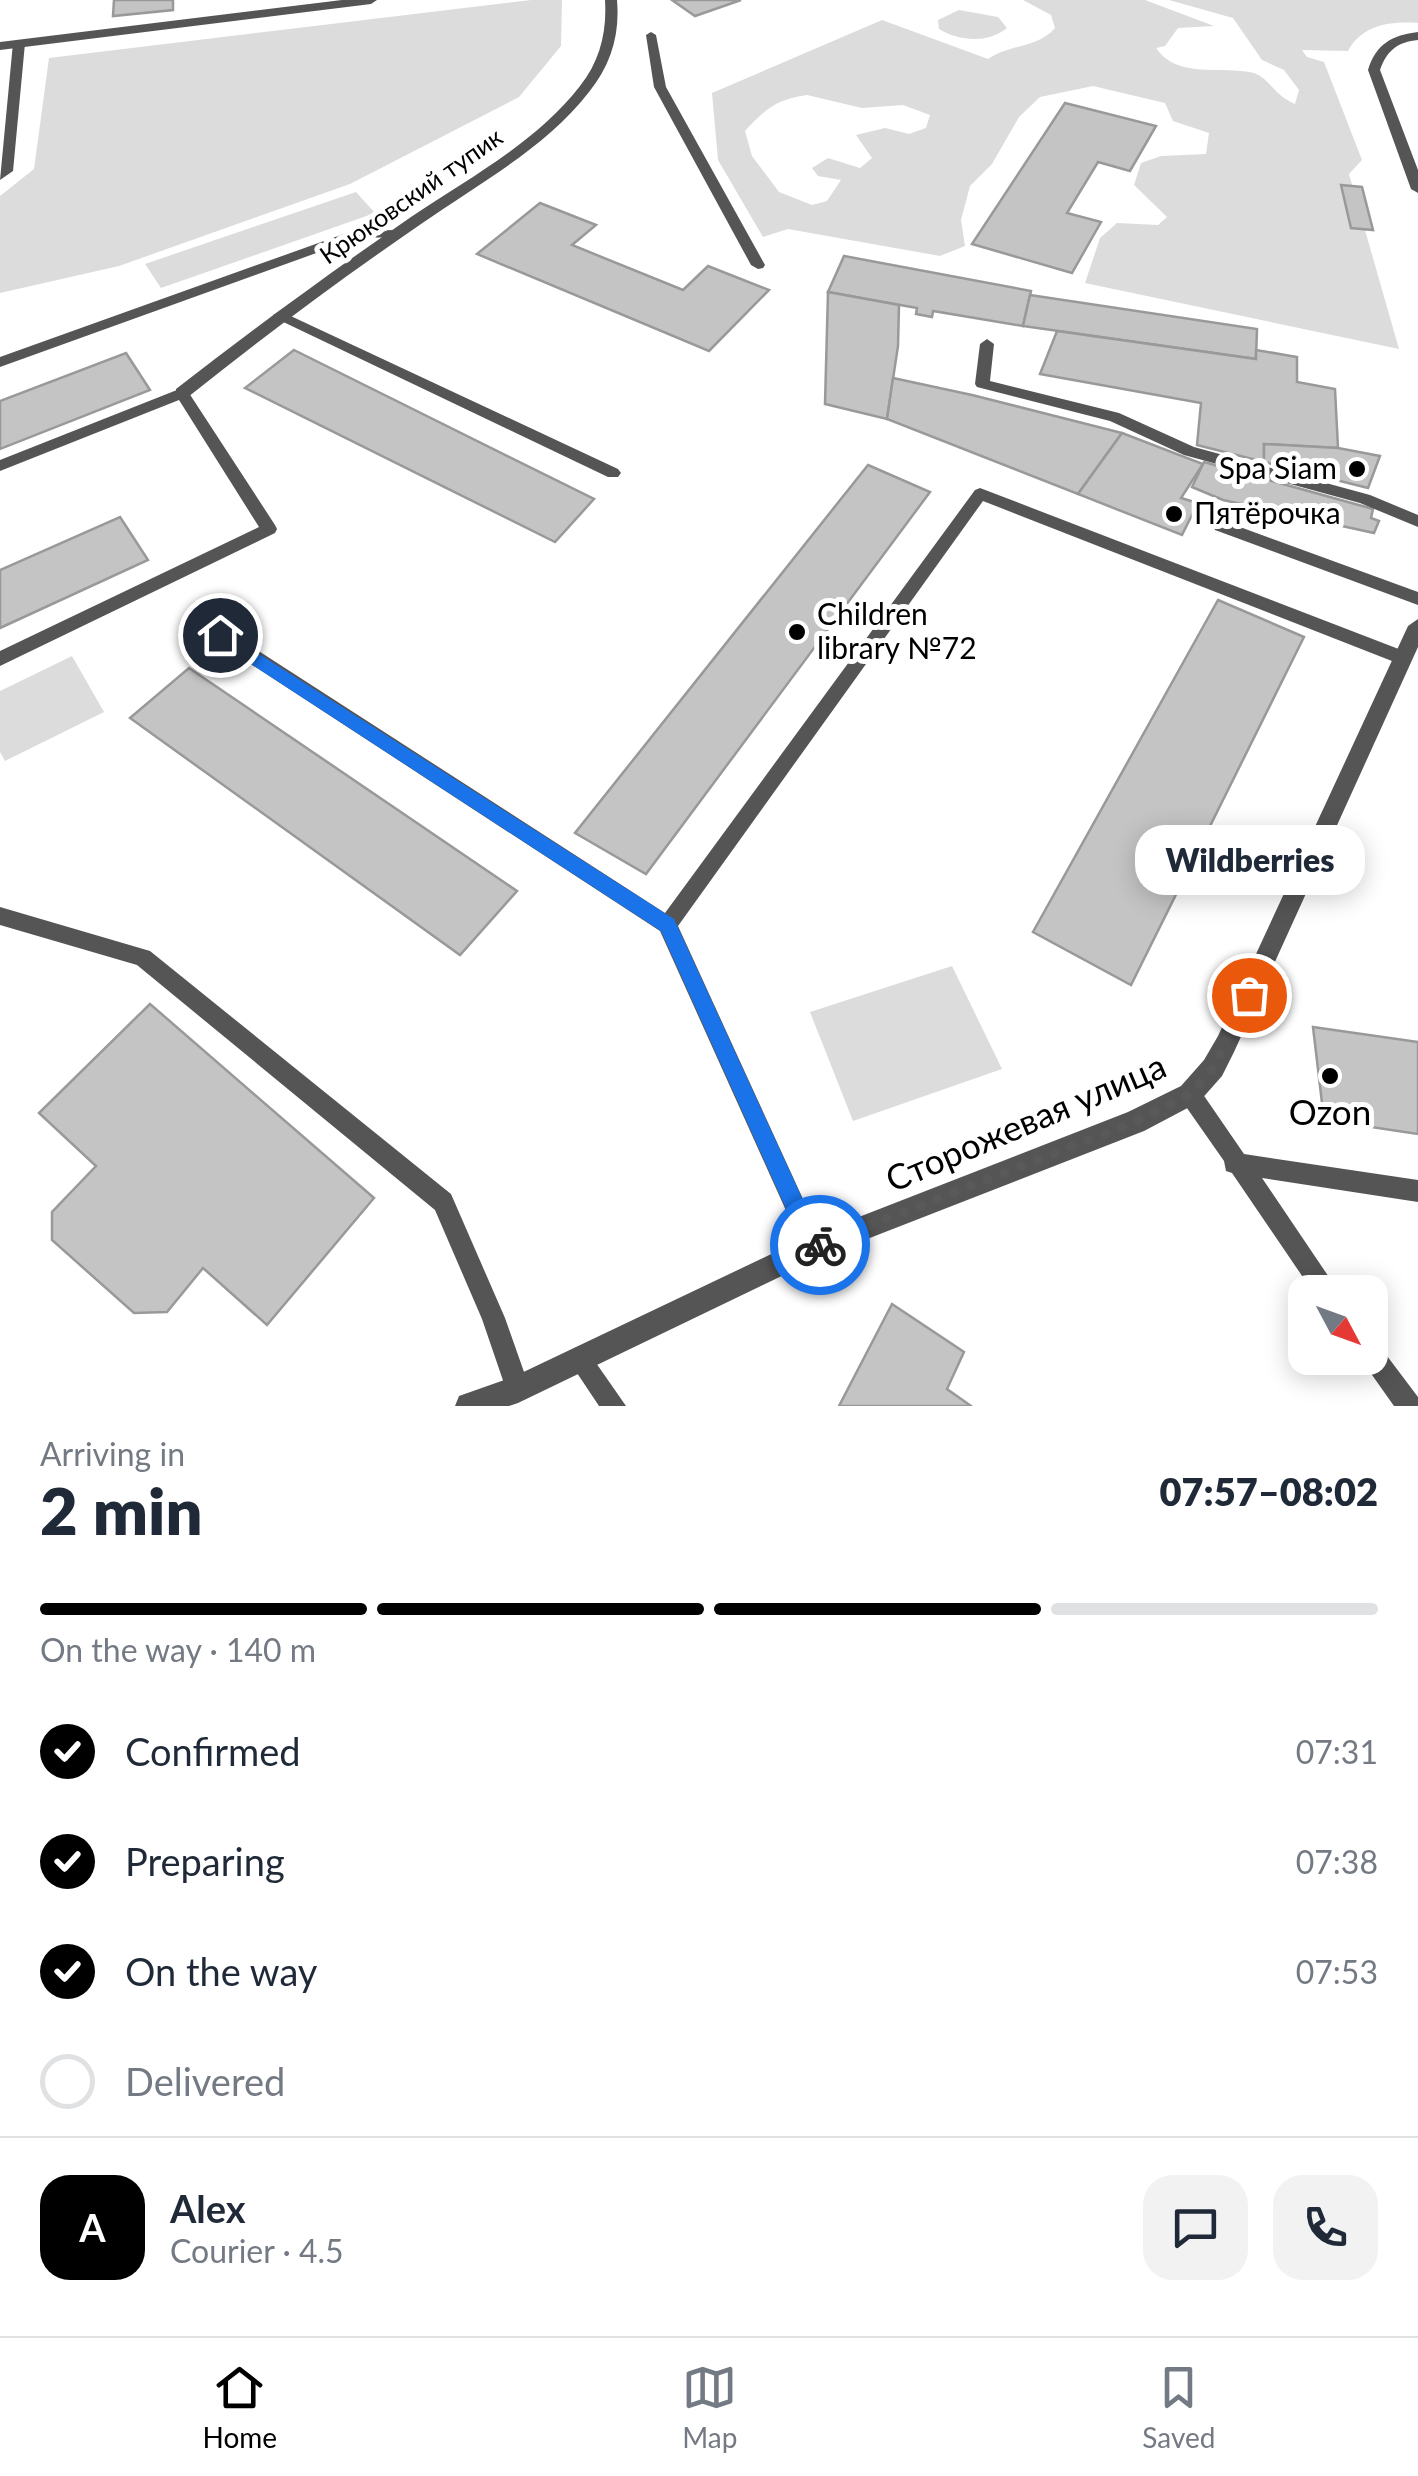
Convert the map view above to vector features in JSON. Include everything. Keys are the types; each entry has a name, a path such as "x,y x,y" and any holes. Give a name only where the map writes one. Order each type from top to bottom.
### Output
{"street":[{"path":"0,46 371,0"},
{"name":"Крюковский тупик","path":"182,393 280,314 490,170 574,102 598,71 609,44 614,18 610,0"},
{"path":"1418,36 1389,43 1378,54 1374,70 1418,189"},
{"name":"Сторожевая улица","path":"469,1406 513,1398 579,1358 814,1248 1135,1122 1190,1094 1213,1068 1226,1044 1418,626"}],"lane":[{"path":"651,35 660,87 758,265"},
{"path":"0,176 7,171 4,137 19,44"},
{"path":"0,362 356,234 396,234"},
{"path":"280,314 613,473"},
{"path":"987,344 982,384 1114,417 1189,451 1365,499 1418,521"},
{"path":"0,466 182,393 269,529 0,659"},
{"path":"667,925 980,494 1403,658"},
{"path":"1222,526 1418,599"},
{"path":"220,635 667,925 814,1248"},
{"path":"0,916 143,958 443,1202 493,1318 513,1398"},
{"path":"1190,1094 1234,1163 1316,1275"},
{"path":"1234,1163 1418,1191"},
{"path":"579,1358 614,1406"},
{"path":"1387,1375 1409,1406"}],"shaded area":[{"path":"531,0 562,0 561,46 519,97 350,184 119,266 0,293 0,196 34,169 49,58"},
{"path":"1023,0 1145,0 1214,26 1178,28 1165,46 1156,48 1165,58 1188,68 1254,73 1295,104 1299,90 1284,70 1262,60 1233,18 1169,0 1418,0 1418,23 1369,30 1348,51 1302,50 1307,57 1324,62 1362,160 1349,174 1399,349 1085,283 1100,238 1117,223 1158,225 1167,217 1134,185 1141,163 1161,156 1206,154 1209,133 1173,121 1165,103 1093,86 1040,97 1019,117 992,164 970,186 961,220 965,246 940,256 788,229 763,237 718,160 712,93 882,20 988,59 1048,34 1055,28 1051,15","holes":["807,95 862,108 903,105 930,115 926,128 909,134 885,128 856,135 872,158 860,168 828,158 812,168 818,176 841,180 827,201 812,205 779,192 752,156 745,131 779,102"]},
{"path":"959,10 998,17 1007,28 991,37 973,39 939,29 938,20"},
{"path":"356,192 375,213 161,288 145,264"},
{"path":"72,656 104,712 5,761 0,752 0,691"},
{"path":"952,966 1002,1069 853,1121 810,1012"}],"building":[{"path":"114,0 173,0 173,10 113,16"},
{"path":"672,0 741,0 695,16"},
{"path":"1065,103 1156,126 1130,171 1098,162 1067,213 1101,222 1072,273 972,244"},
{"path":"1341,185 1362,187 1373,230 1351,228"},
{"path":"540,203 596,225 572,245 683,290 708,266 769,290 709,351 477,254"},
{"path":"844,256 1031,291 1023,326 933,311 932,317 916,314 917,308 828,292"},
{"path":"828,292 899,305 898,346 887,419 825,404"},
{"path":"1030,295 1257,329 1256,359 1023,326"},
{"path":"1057,331 1256,359 1256,350 1297,357 1297,382 1335,389 1338,448 1264,444 1264,462 1197,445 1201,403 1040,374"},
{"path":"294,350 594,499 555,542 245,388"},
{"path":"126,353 150,390 0,449 0,401"},
{"path":"893,378 1122,433 1078,494 887,419"},
{"path":"1122,433 1203,464 1181,498 1198,503 1182,535 1078,494"},
{"path":"1264,444 1338,448 1380,456 1368,488 1264,462"},
{"path":"1204,462 1373,509 1371,518 1379,521 1374,533 1223,500 1192,487"},
{"path":"868,465 930,492 646,874 575,833"},
{"path":"120,517 148,560 0,628 0,570"},
{"path":"1218,600 1304,637 1131,985 1033,932"},
{"path":"189,668 517,891 460,955 130,718"},
{"path":"150,1004 374,1198 267,1325 203,1268 167,1312 134,1313 52,1240 52,1212 96,1166 39,1113"},
{"path":"1313,1027 1418,1042 1418,1134 1324,1120"},
{"path":"892,1304 964,1352 947,1389 971,1406 839,1406"}],"way so far":[{"path":"820,1245 1135,1122 1190,1094 1213,1068 1249,995"}],"place":[{"name":"Spa Siam","path":"1357,469"},
{"name":"Пятёрочка","path":"1174,514"},
{"name":"Children library №72","path":"797,632"},
{"name":"Wildberries","path":"1249,995"},
{"name":"Ozon","path":"1330,1076"}],"route":[{"path":"220,635 667,925 814,1248 820,1245"}]}
